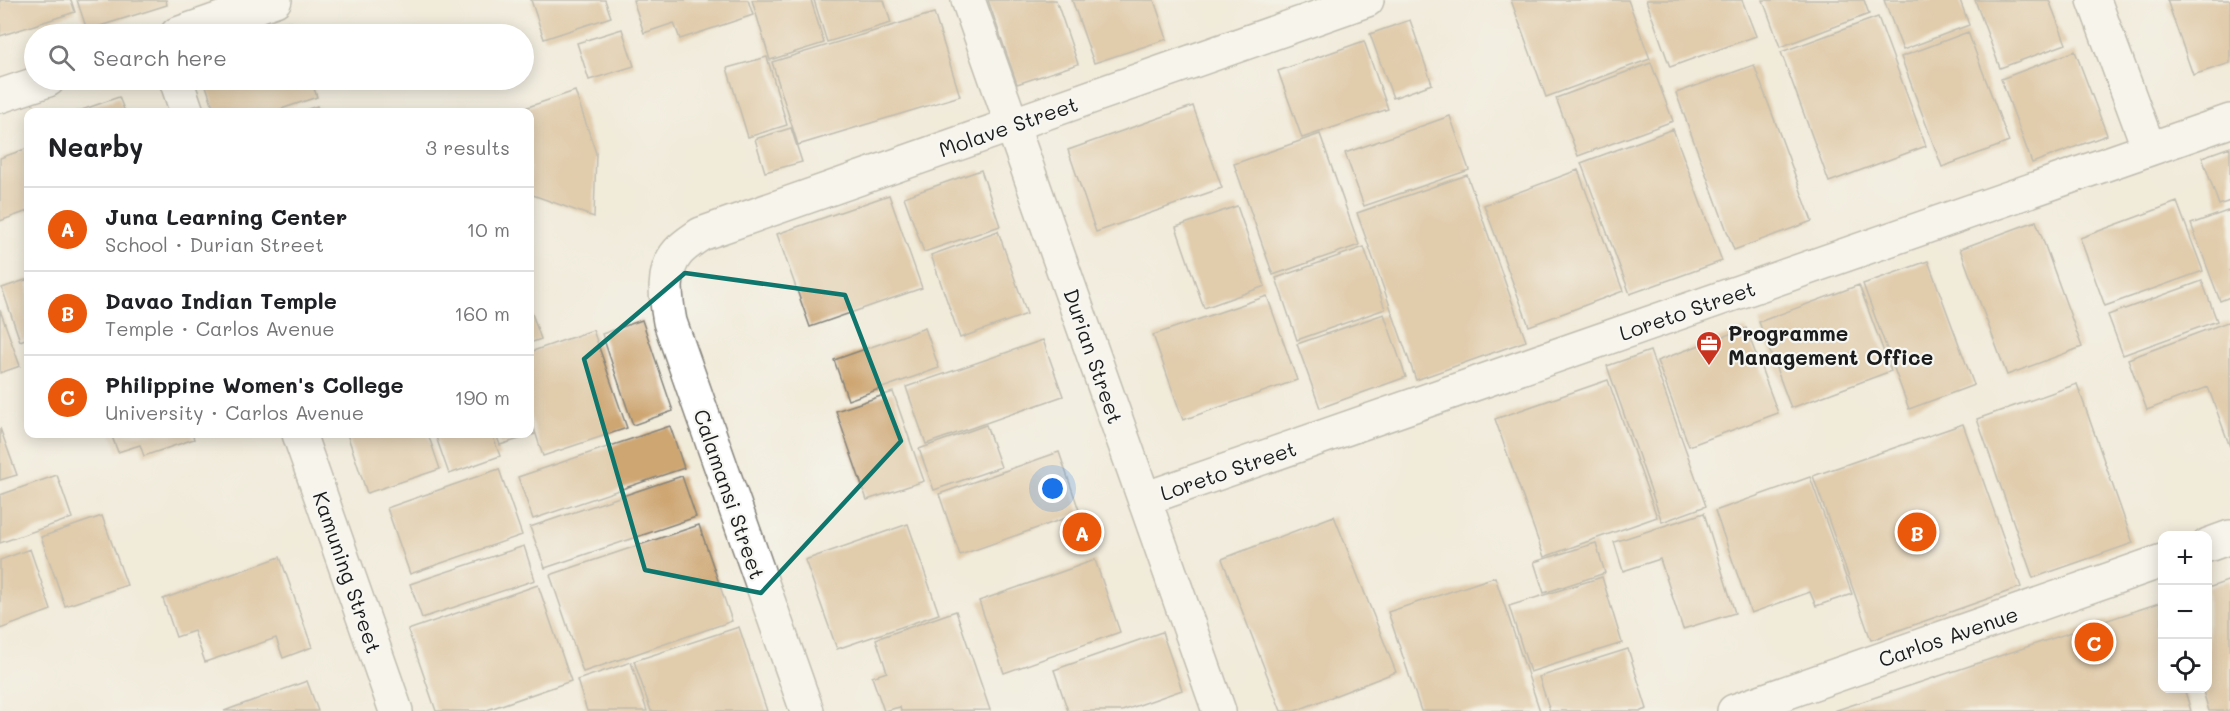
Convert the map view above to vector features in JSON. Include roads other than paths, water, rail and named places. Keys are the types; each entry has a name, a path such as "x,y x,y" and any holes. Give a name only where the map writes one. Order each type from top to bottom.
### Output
{"street":[{"path":"206,24 275,0"},
{"name":"Durian Street","path":"968,0 1219,711"},
{"name":"Molave Street","path":"667,274 677,252 701,234 1367,0"},
{"path":"2094,0 2150,149"},
{"path":"0,96 24,88"},
{"path":"179,90 186,108"},
{"name":"Loreto Street","path":"1144,499 2230,121"},
{"name":"Calamansi Street","path":"667,274 666,299 670,322 807,711"},
{"name":"Kamuning Street","path":"300,438 396,711"},
{"path":"2212,544 2230,537"},
{"name":"Carlos Avenue","path":"1734,711 2158,563"}],"place":[{"name":"Programme Management Office","path":"1709,367"},
{"name":"Juna Learning Center","path":"1082,532"},
{"name":"Davao Indian Temple","path":"1917,532"},
{"name":"Philippine Women's College","path":"2094,642"}]}
